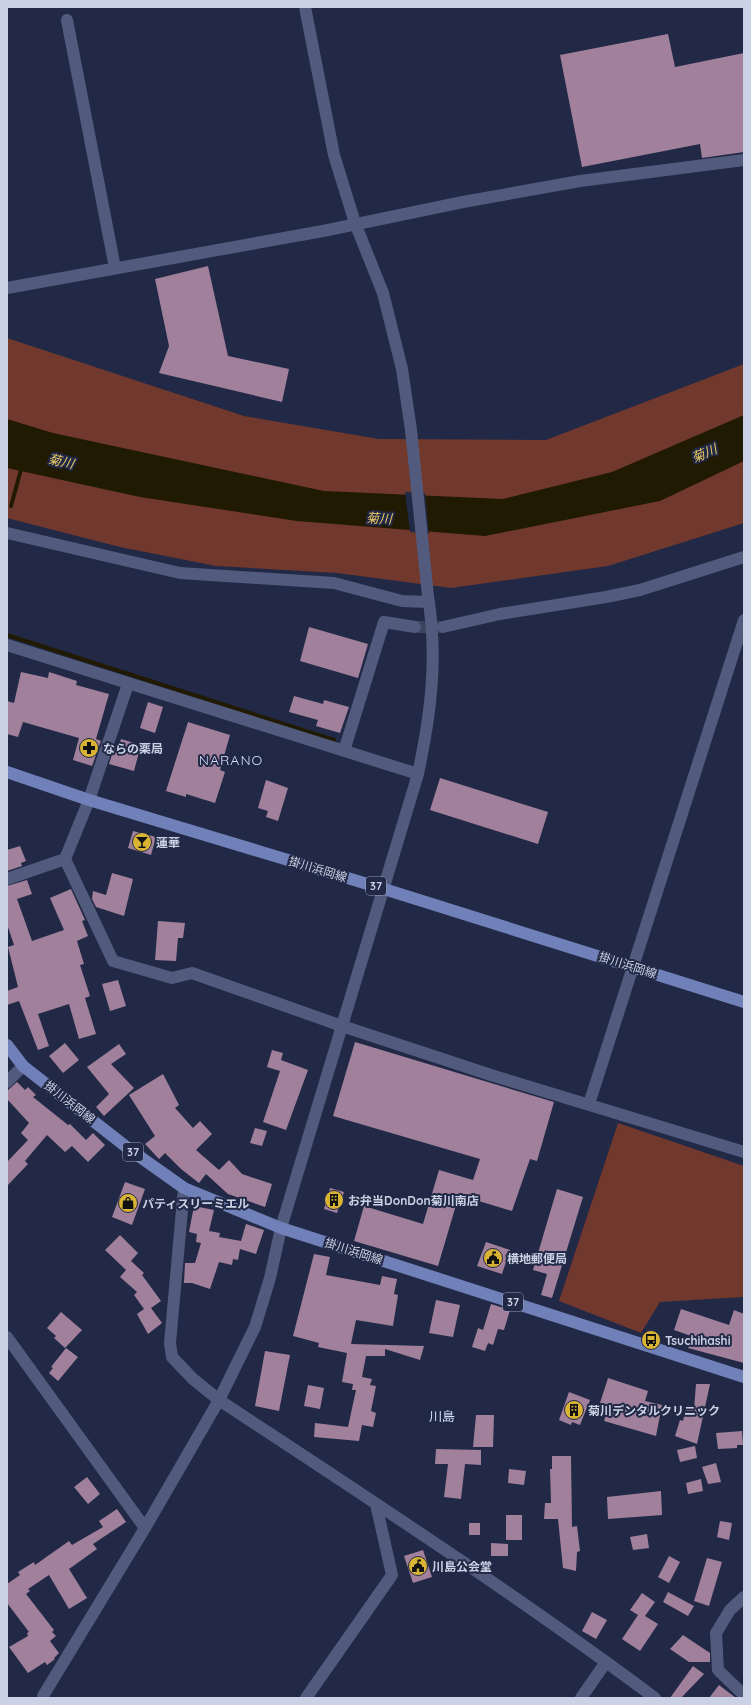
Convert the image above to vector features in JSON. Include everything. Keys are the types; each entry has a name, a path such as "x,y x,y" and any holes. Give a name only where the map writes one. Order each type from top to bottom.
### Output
{"main road":[{"name":"掛川浜岡線","path":"7,772 89,800 384,888 744,1002"},
{"name":"掛川浜岡線","path":"7,1045 24,1066 129,1149 184,1188 281,1228 744,1377"}],"street":[{"path":"45,1697 219,1400 255,1327 270,1278 281,1228 418,774 429,721 432,681 432,631 411,430 402,370 383,294 355,223 334,155 305,7"},
{"path":"67,20 116,268"},
{"path":"7,288 323,231 355,223 580,181 744,160"},
{"path":"7,533 180,573 334,583 402,601 428,599"},
{"path":"443,627 500,614 606,597 633,591 744,557"},
{"path":"589,1104 744,620"},
{"path":"344,751 384,622 415,627"},
{"path":"7,645 418,774"},
{"path":"128,684 89,800 65,859 113,961 172,978 192,973 342,1026 491,1075 744,1152"},
{"path":"7,879 65,859"},
{"path":"7,1082 24,1066"},
{"path":"184,1188 170,1342 172,1357 193,1379 219,1400 376,1504 606,1662 655,1698"},
{"path":"7,1337 145,1528"},
{"path":"306,1698 392,1575 376,1504"},
{"path":"744,1598 730,1610 716,1634 718,1670 744,1695"},
{"path":"582,1698 606,1662"}],"shaded area":[{"path":"7,338 244,416 379,439 546,440 744,364 744,523 608,566 451,588 337,573 216,566 120,547 7,518"},
{"path":"618,1123 744,1166 744,1297 660,1302 641,1333 559,1301"}],"water":[{"name":"菊川","path":"744,415 744,461 660,501 485,536 297,521 140,497 7,468 7,419 53,433 324,491 503,499 612,472"}],"pier":[{"path":"405,492 425,493 429,534 410,532"}],"building":[{"path":"668,34 675,67 744,53 744,152 702,158 700,144 582,167 560,55"},
{"path":"208,266 228,356 289,369 282,402 159,373 169,346 155,279"},
{"path":"309,627 368,644 358,678 300,661"},
{"path":"21,672 48,678 49,672 77,681 76,685 109,694 96,739 101,741 92,766 73,760 79,738 23,722 18,737 7,734 7,701 14,703"},
{"path":"294,696 323,704 324,700 349,707 340,733 316,726 318,720 289,712"},
{"path":"148,702 163,707 155,733 140,728"},
{"path":"188,722 230,735 220,770 225,772 215,803 186,794 186,797 166,791"},
{"path":"121,739 141,745 134,771 109,764 115,745 119,746"},
{"path":"440,778 548,812 538,844 430,810"},
{"path":"266,780 288,788 278,821 266,817 268,811 258,808"},
{"name":"蓮華","path":"133,831 156,837 151,855 128,848"},
{"path":"20,846 26,861 21,863 22,866 7,871 7,850"},
{"path":"112,873 133,879 124,916 96,907 92,899 93,891 106,895"},
{"path":"27,880 32,894 17,899 32,941 64,930 50,898 71,889 85,920 82,921 88,936 77,941 84,964 80,965 90,996 85,998 96,1034 79,1039 69,1004 38,1014 49,1046 38,1050 19,1001 7,1005 7,991 18,987 8,947 14,945 7,924 7,886"},
{"path":"158,921 185,923 183,938 178,938 176,961 155,960"},
{"path":"118,980 126,1006 110,1011 102,984"},
{"path":"355,1042 554,1102 537,1161 530,1159 512,1211 459,1195 438,1266 354,1241 364,1206 423,1224 439,1170 473,1180 480,1159 333,1116"},
{"path":"65,1043 79,1060 63,1073 49,1056"},
{"path":"119,1044 126,1054 111,1064 134,1088 104,1116 96,1107 109,1094 87,1067"},
{"path":"272,1050 283,1053 281,1060 308,1070 286,1130 263,1122 280,1071 267,1067"},
{"path":"163,1074 179,1105 175,1108 193,1128 200,1121 212,1134 196,1150 219,1170 229,1160 242,1174 272,1184 265,1207 228,1194 206,1174 199,1183 181,1169 165,1153 159,1159 145,1144 155,1136 129,1095"},
{"path":"17,1082 25,1090 28,1087 36,1095 33,1097 68,1125 70,1124 86,1140 93,1133 105,1145 88,1162 72,1146 65,1152 47,1135 25,1161 28,1164 7,1186 7,1162 28,1140 21,1133 29,1123 7,1099 7,1091"},
{"path":"255,1128 267,1131 262,1146 250,1143"},
{"name":"パティスリーミエル","path":"125,1182 145,1189 132,1225 112,1217"},
{"name":"お弁当DonDon菊川南店","path":"330,1188 344,1192 337,1213 324,1209"},
{"path":"557,1189 583,1197 552,1298 541,1295 547,1274 533,1270"},
{"path":"194,1206 214,1210 209,1231 220,1233 219,1237 241,1241 246,1224 264,1230 256,1254 240,1249 238,1260 233,1259 232,1265 219,1262 210,1289 192,1283 184,1283 185,1263 195,1263 201,1243 196,1242 197,1234 189,1232"},
{"path":"120,1235 138,1253 131,1261 144,1273 142,1275 161,1301 151,1308 162,1323 148,1334 137,1314 144,1309 134,1295 137,1292 120,1277 126,1270 105,1250"},
{"path":"486,1242 510,1250 502,1274 477,1266"},
{"path":"314,1254 330,1257 326,1275 380,1285 382,1276 397,1279 394,1294 398,1295 393,1326 356,1320 351,1344 424,1346 420,1360 385,1349 385,1356 366,1356 362,1377 372,1379 370,1385 376,1386 371,1411 376,1413 373,1427 362,1425 359,1441 314,1437 315,1423 348,1427 356,1390 352,1390 353,1384 342,1382 347,1353 318,1347 319,1343 293,1336"},
{"path":"436,1300 460,1305 453,1337 429,1333"},
{"path":"491,1304 510,1310 504,1330 498,1329 493,1345 488,1343 485,1351 472,1347 478,1328 483,1330"},
{"path":"681,1309 729,1325 734,1310 744,1314 744,1363 688,1348 691,1336 674,1330"},
{"path":"61,1312 82,1330 65,1348 54,1338 56,1336 47,1328"},
{"path":"66,1348 78,1357 58,1381 49,1373 53,1368 51,1367"},
{"path":"265,1351 290,1355 279,1411 255,1406"},
{"path":"608,1378 648,1391 645,1401 662,1405 656,1436 604,1421 609,1406 600,1403"},
{"path":"696,1384 710,1384 697,1444 675,1436 680,1420 683,1421 686,1408 694,1409"},
{"path":"308,1385 324,1388 320,1409 304,1406"},
{"name":"菊川デンタルクリニック","path":"569,1392 590,1400 580,1425 572,1422 571,1425 559,1420"},
{"path":"476,1415 494,1415 493,1447 473,1447"},
{"path":"742,1431 743,1445 737,1445 737,1448 718,1449 716,1433"},
{"path":"695,1446 697,1458 680,1462 677,1450"},
{"path":"436,1449 481,1450 481,1465 465,1464 461,1499 444,1497 448,1464 435,1464"},
{"path":"552,1456 571,1456 572,1527 577,1526 580,1551 577,1552 576,1571 563,1568 558,1519 544,1519 545,1503 551,1503 550,1469 552,1469"},
{"path":"716,1463 721,1482 708,1484 702,1467"},
{"path":"509,1469 526,1471 524,1485 508,1483"},
{"path":"87,1477 100,1494 88,1504 74,1487"},
{"path":"701,1479 703,1491 688,1494 686,1483"},
{"path":"661,1491 662,1515 608,1519 607,1497"},
{"path":"117,1509 126,1522 93,1544 97,1549 69,1569 87,1598 69,1609 49,1575 28,1589 30,1591 26,1594 54,1630 52,1632 56,1636 50,1641 59,1653 54,1658 55,1659 47,1665 45,1662 28,1673 9,1647 28,1636 27,1633 29,1632 7,1603 7,1584 20,1575 18,1572 34,1562 35,1565 69,1541 72,1545 103,1527 99,1521"},
{"path":"506,1515 522,1515 522,1540 506,1540"},
{"path":"720,1521 732,1523 729,1540 717,1537"},
{"path":"469,1523 480,1523 480,1535 469,1535"},
{"path":"647,1534 649,1548 633,1550 630,1537"},
{"path":"491,1543 508,1544 508,1556 491,1556"},
{"path":"423,1550 432,1577 413,1583 404,1556"},
{"path":"669,1556 680,1562 669,1583 658,1577"},
{"path":"707,1558 722,1562 709,1606 694,1601"},
{"path":"668,1592 694,1606 688,1616 663,1602"},
{"path":"642,1593 655,1602 645,1616 658,1624 640,1651 622,1639 638,1615 630,1610"},
{"path":"592,1612 607,1620 596,1639 582,1631"},
{"path":"683,1635 710,1653 710,1662 689,1662 670,1649"},
{"path":"693,1666 704,1674 681,1698 670,1698"},
{"path":"719,1685 736,1698 709,1698"}],"waterway":[{"path":"11,506 22,466"},
{"path":"7,635 334,740"}],"tunnel":[{"path":"415,627 442,627"}],"place":[{"name":"ならの薬局","path":"89,748"},
{"name":"蓮華","path":"142,842"},
{"name":"お弁当DonDon菊川南店","path":"334,1200"},
{"name":"パティスリーミエル","path":"128,1203"},
{"name":"横地郵便局","path":"493,1258"},
{"name":"Tsuchihashi","path":"651,1340"},
{"name":"菊川デンタルクリニック","path":"574,1410"},
{"name":"川島公会堂","path":"418,1566"}],"district":[{"name":"NARANO","path":"231,760"},
{"name":"川島","path":"442,1416"}]}
